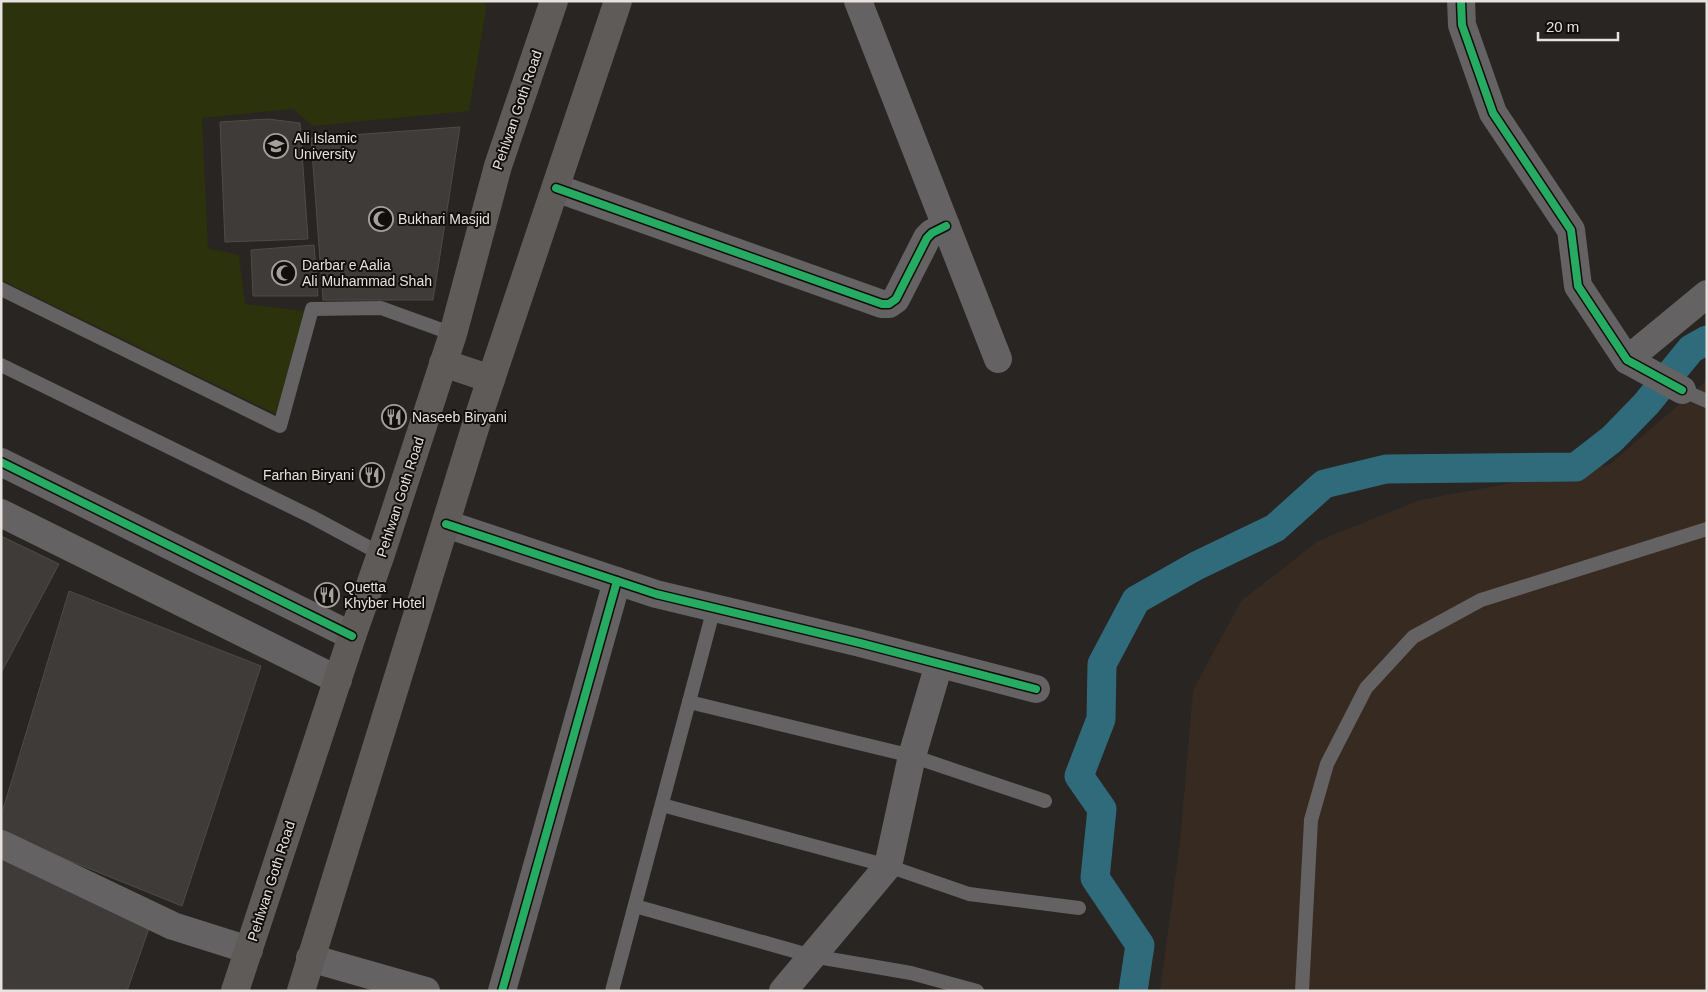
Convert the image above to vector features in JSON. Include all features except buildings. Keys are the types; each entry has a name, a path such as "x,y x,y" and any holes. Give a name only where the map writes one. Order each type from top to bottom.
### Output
{"main road":[{"name":"Pehlwan Goth Road","path":"236,991 352,636 382,554 453,334 498,166 554,1"},
{"path":"301,991 492,379 618,1"},
{"path":"443,362 492,379"}],"street":[{"path":"858,1 998,358"},
{"path":"1461,1 1462,25 1493,113 1571,230 1578,286 1638,366 1682,390"},
{"path":"556,188 882,304 889,304 896,299 927,238 946,226"},
{"path":"1638,366 1707,294"},
{"path":"1,462 352,636"},
{"path":"1,513 338,680"},
{"path":"446,524 656,594 1036,689"},
{"path":"502,991 617,581"},
{"path":"783,991 888,866 912,756 939,664"},
{"path":"1,844 173,926 249,950"},
{"path":"310,958 426,991"}],"lane":[{"path":"1,289 280,426 312,308 381,308 453,334"},
{"path":"1,365 312,517 382,554"},
{"path":"1682,390 1707,401"},
{"path":"1302,991 1311,820 1327,764 1366,688 1413,637 1481,600 1707,529"},
{"path":"612,991 714,608"},
{"path":"689,702 912,756 1045,802"},
{"path":"662,806 888,866 969,894 1079,908"},
{"path":"635,906 812,956 911,973 977,991"}],"shaded area":[{"path":"1707,380 1707,991 1160,991 1180,842 1193,690 1241,601 1318,541 1420,500 1609,465"}],"green space":[{"path":"1,1 486,1 469,111 313,126 293,109 202,118 208,248 239,255 245,304 304,311 276,414 1,280"}],"waterway":[{"path":"1133,991 1140,945 1095,878 1102,809 1079,776 1101,719 1102,664 1136,600 1196,566 1275,528 1324,484 1386,469 1576,467 1612,439 1646,404 1691,349 1707,340"}],"cycle path":[{"path":"1461,1 1462,25 1493,113 1571,230 1578,286 1627,360 1682,390"},
{"path":"556,188 882,304 889,304 896,299 927,238 932,233 946,226"},
{"path":"1,462 352,636"},
{"path":"446,524 656,594 860,643 1036,689"},
{"path":"502,991 617,581"}],"place":[{"name":"Ali Islamic University","path":"276,146"},
{"name":"Bukhari Masjid","path":"381,219"},
{"name":"Darbar e Aalia Ali Muhammad Shah","path":"284,273"},
{"name":"Naseeb Biryani","path":"394,417"},
{"name":"Farhan Biryani","path":"372,475"},
{"name":"Quetta Khyber Hotel","path":"327,595"}]}
